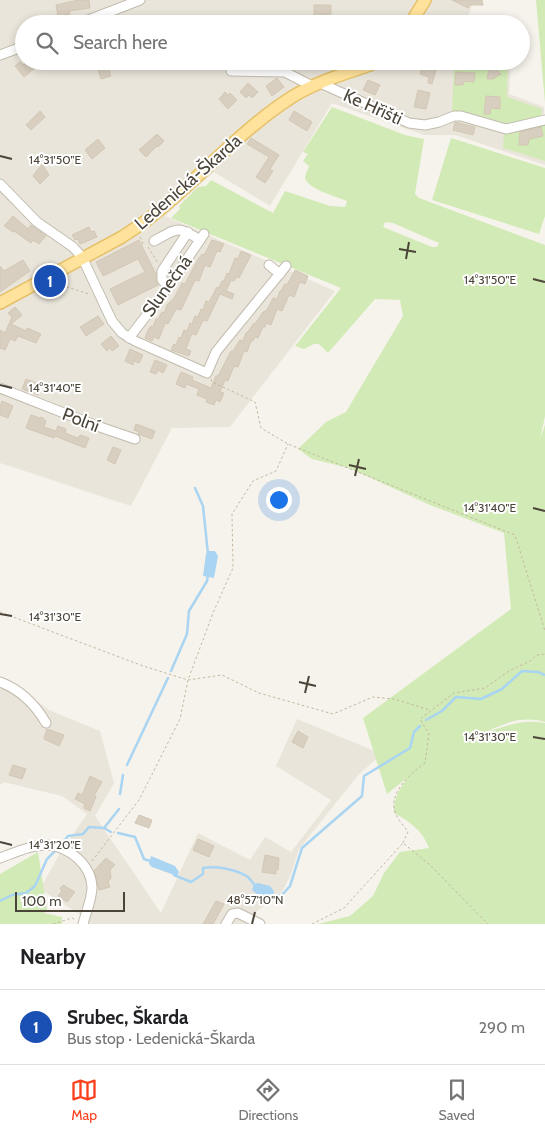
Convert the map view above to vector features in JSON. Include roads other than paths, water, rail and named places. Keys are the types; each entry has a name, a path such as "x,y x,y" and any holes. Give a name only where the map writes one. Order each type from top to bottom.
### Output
{"main road":[{"path":"416,15 425,0"},
{"name":"Ledenická-Škarda","path":"0,303 122,237 143,223 262,119 292,96 316,84 356,70"}],"street":[{"path":"101,15 140,0"},
{"path":"0,55 15,49"},
{"name":"Ke Hřišti","path":"231,71 285,72 409,123 425,125 454,116 461,116 506,128 545,120"},
{"path":"0,184 37,222 73,247 82,257 96,290 112,320 122,333 206,377 216,352 286,266"},
{"path":"151,243 176,229 188,232 164,269 161,278 169,286"},
{"name":"Slunečná","path":"129,338 169,286 202,237 188,232"},
{"path":"269,265 280,274"},
{"name":"Polní","path":"0,388 135,439"},
{"path":"0,682 26,696 46,723"},
{"path":"0,858 37,846 49,845 77,858 87,868 92,888 83,923"},
{"path":"226,924 232,914 238,913 260,924"}],"water":[{"path":"208,551 215,551 218,556 214,578 203,576"},
{"path":"151,856 175,866 179,872 177,876 152,867 149,864"},
{"path":"254,884 270,886 274,891 273,897 268,900 261,898 252,890"}],"waterway":[{"path":"195,488 203,506 208,554"},
{"path":"171,671 187,634 189,611 207,581 208,575"},
{"path":"426,720 442,711 456,697 481,699 502,689 522,671 538,672 545,675"},
{"path":"127,765 168,678"},
{"path":"272,896 282,895 290,886 302,848 362,796 364,776 410,748 414,732 420,726"},
{"path":"120,794 123,775"},
{"path":"104,828 119,809"},
{"path":"61,845 68,836 83,834 89,827 104,828 111,832"},
{"path":"118,833 135,837 144,859 153,862"},
{"path":"0,901 12,895 26,893 35,886 47,859 57,849"},
{"path":"174,875 191,882 203,874 203,868 220,868 243,874 256,886"}],"place":[{"name":"Srubec, Škarda","path":"50,281"}]}
